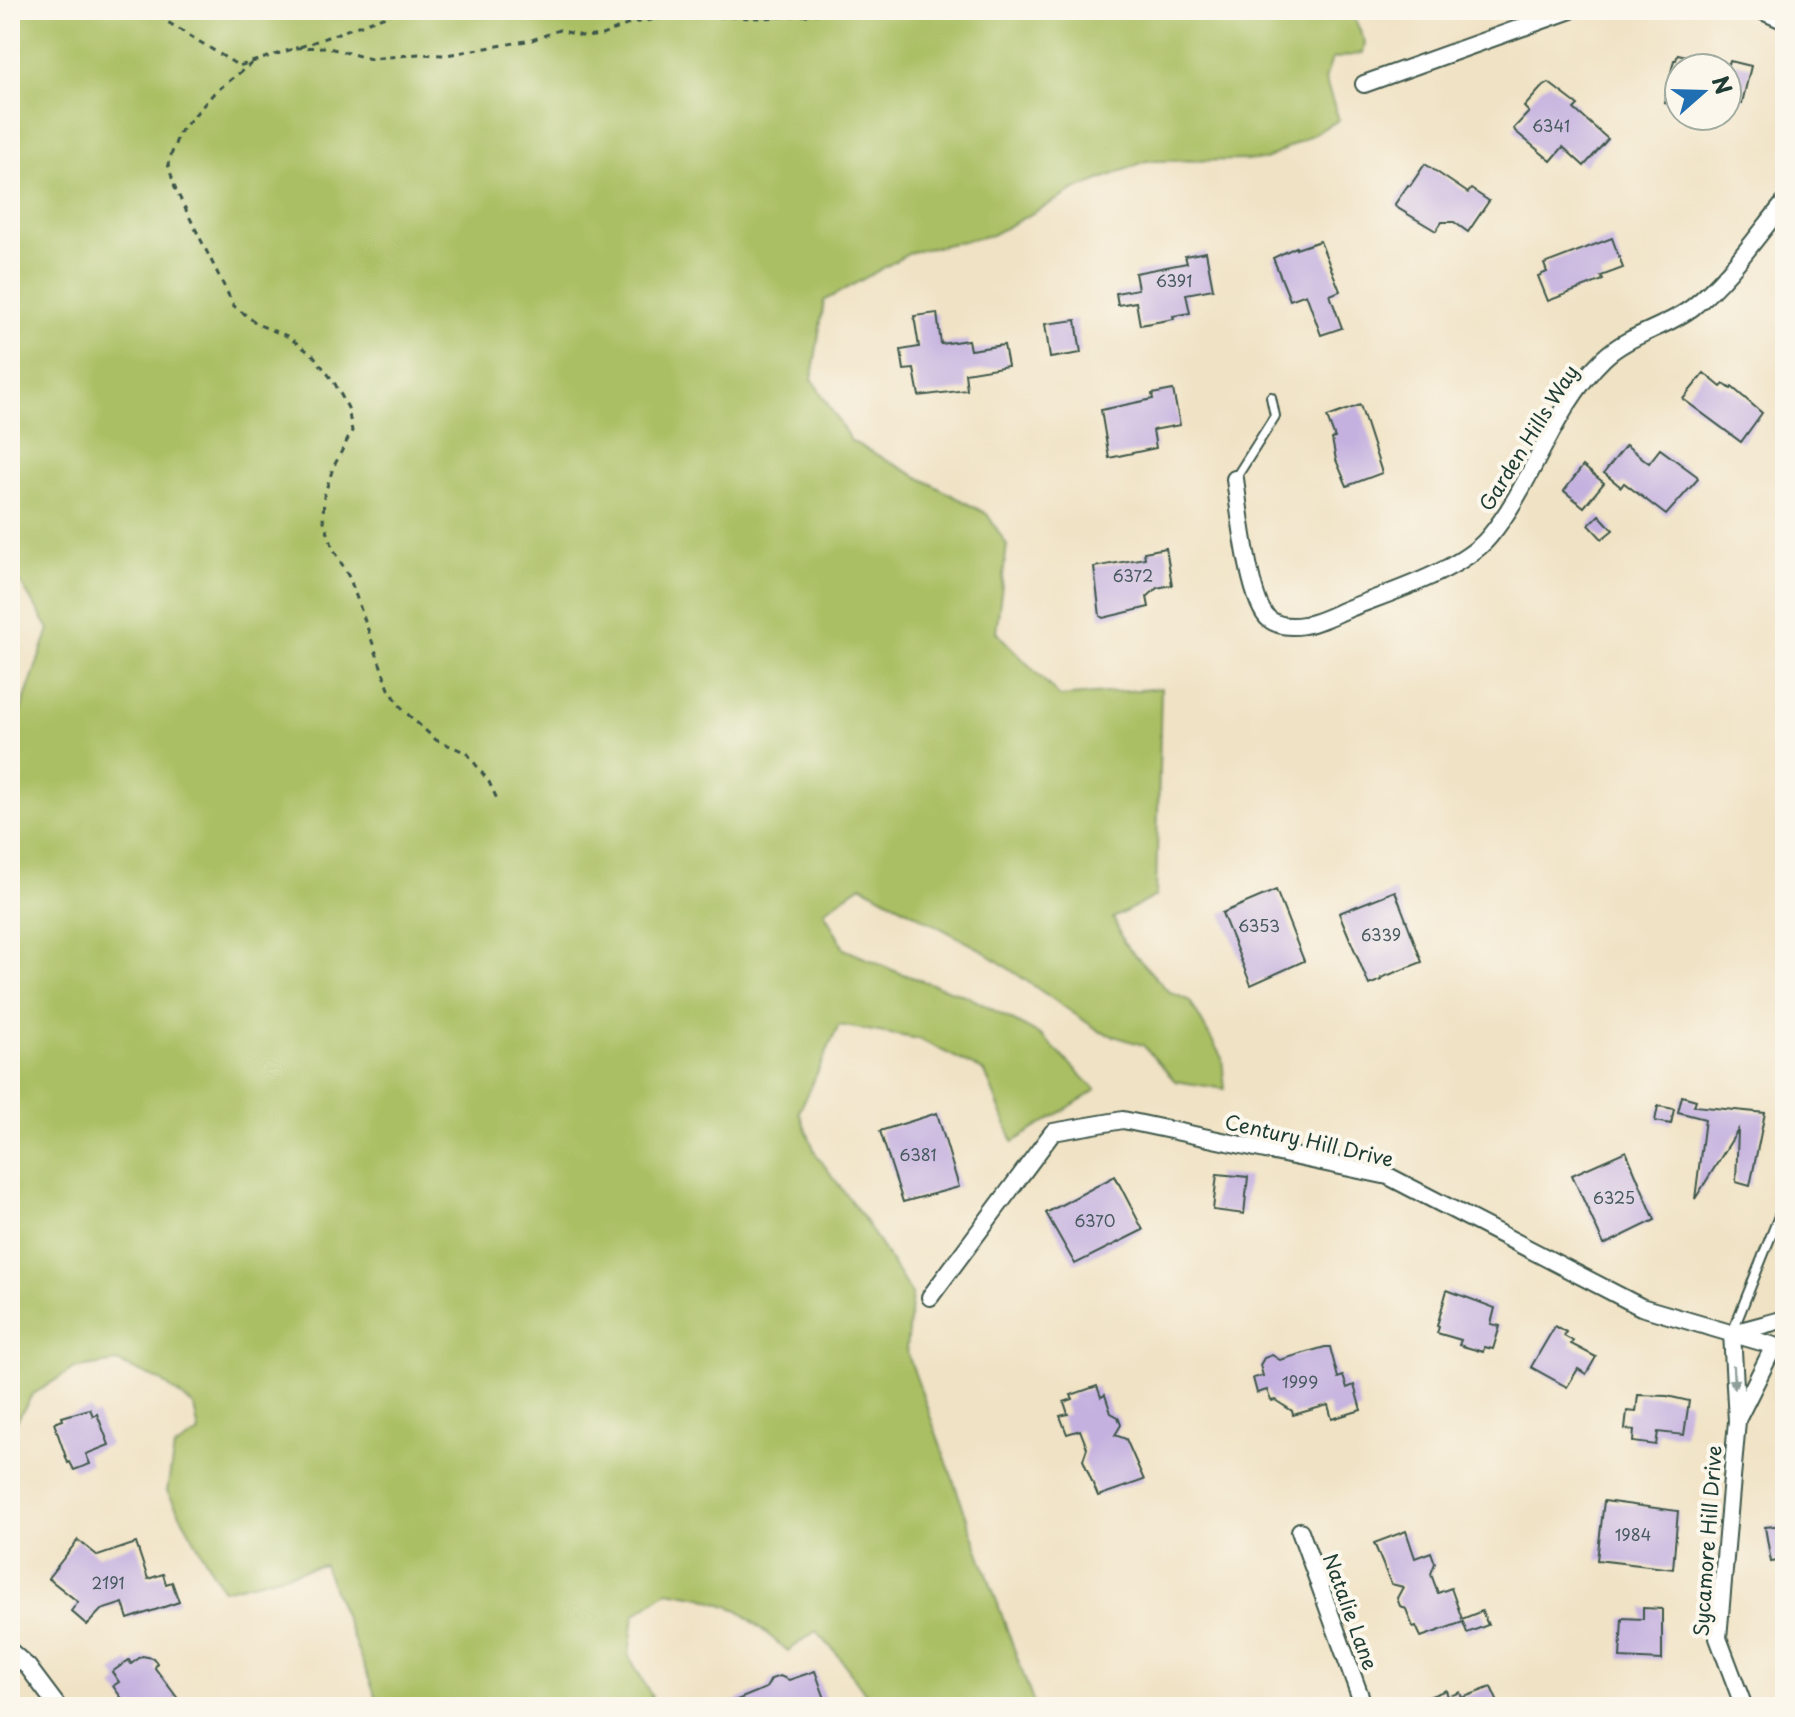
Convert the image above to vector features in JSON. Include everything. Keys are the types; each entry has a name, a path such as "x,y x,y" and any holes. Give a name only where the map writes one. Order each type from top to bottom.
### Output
{"street":[{"path":"1364,84 1571,10"},
{"path":"1760,10 1785,21"},
{"name":"Garden Hills Way","path":"1235,479 1258,603 1267,618 1284,626 1307,625 1414,584 1444,569 1488,539 1571,400 1604,359 1631,339 1691,308 1714,287 1785,202"},
{"name":"Century Hill Drive","path":"930,1297 1053,1132 1123,1120 1388,1176 1641,1307 1779,1348 1737,1421"},
{"path":"1737,1421 1732,1333 1785,1319"},
{"name":"Sycamore Hill Drive","path":"1737,1421 1718,1638 1744,1707"},
{"name":"Natalie Lane","path":"1300,1531 1364,1707"},
{"path":"10,1651 28,1667 58,1707"}],"lane":[{"path":"1235,479 1275,416 1271,397"},
{"path":"1732,1333 1785,1201"}],"path":[{"path":"148,10 239,66 402,10"},
{"path":"295,48 325,47 371,59 419,54 446,55 532,40 559,30 586,37 602,35 632,23 678,16 764,18 843,10"},
{"path":"252,63 214,93 179,133 168,164 175,188 234,306 259,325 287,336 314,356 348,408 352,431 333,468 324,496 323,518 333,548 350,579 389,689 403,710 436,740 467,753 489,782 497,799"}],"green space":[{"path":"10,10 1351,10 1365,42 1363,53 1332,59 1325,79 1339,120 1265,160 1146,161 1075,190 992,235 912,252 824,301 812,379 851,441 987,514 1007,545 996,632 1060,697 1161,688 1156,896 1113,918 1124,943 1168,991 1190,1001 1222,1058 1225,1089 1175,1081 1143,1045 1101,1032 980,949 861,885 824,911 844,949 897,972 967,996 1042,1036 1096,1090 1013,1142 985,1072 919,1039 839,1025 799,1112 816,1154 862,1216 912,1295 906,1349 1035,1707 875,1707 838,1655 816,1631 788,1651 738,1610 702,1597 668,1591 634,1615 629,1656 652,1697 638,1707 380,1707 324,1565 223,1590 167,1491 174,1448 199,1433 194,1406 161,1381 117,1362 73,1369 32,1395 10,1432 10,742 49,629 10,565"}],"building":[{"path":"1743,64 1751,66 1743,99"},
{"path":"1549,83 1578,105 1574,109 1608,139 1584,166 1563,147 1551,161 1515,131 1514,128 1529,112 1524,107"},
{"path":"1425,164 1468,193 1471,189 1489,201 1468,232 1454,222 1442,222 1436,231 1396,207 1395,204"},
{"path":"1612,238 1623,268 1601,276 1603,280 1548,301 1538,276 1547,272 1544,264"},
{"path":"1320,241 1340,291 1330,295 1342,328 1321,335 1306,294 1290,300 1273,258 1296,247"},
{"path":"1206,252 1213,289 1186,294 1190,313 1140,325 1136,302 1118,305 1116,293 1138,289 1135,273 1187,263 1185,256"},
{"path":"937,313 941,344 968,340 970,350 1004,345 1008,366 965,373 967,390 919,396 914,369 904,370 901,350 919,347 914,316"},
{"path":"1076,320 1081,353 1050,358 1045,324"},
{"path":"1704,373 1721,387 1724,384 1732,387 1762,413 1741,442 1683,399"},
{"path":"1173,390 1180,425 1153,430 1156,448 1109,458 1101,410 1153,399 1152,394"},
{"path":"1360,405 1382,473 1347,486 1336,460 1332,439 1335,438 1327,417"},
{"path":"1626,445 1649,463 1660,449 1697,476 1698,479 1666,515 1624,483 1621,487 1604,473"},
{"path":"1583,466 1604,483 1584,507 1564,491"},
{"path":"1599,515 1613,530 1602,539 1589,525"},
{"path":"1166,548 1172,585 1157,588 1147,597 1149,607 1103,618 1100,616 1094,567 1145,558 1144,552"},
{"path":"1276,890 1304,961 1251,985 1222,913"},
{"path":"1395,891 1422,962 1369,985 1339,913"},
{"path":"1682,1096 1696,1100 1694,1106 1765,1113 1750,1186 1736,1182 1738,1130 1695,1199 1705,1119 1678,1112"},
{"path":"1658,1106 1674,1109 1671,1124 1655,1121"},
{"path":"937,1113 959,1187 903,1202 880,1131"},
{"path":"1626,1151 1655,1220 1604,1245 1572,1175"},
{"path":"1217,1174 1248,1177 1244,1214 1213,1210"},
{"path":"1115,1176 1143,1230 1075,1264 1046,1213"},
{"path":"1447,1290 1495,1308 1491,1324 1500,1326 1493,1349 1484,1347 1483,1352 1459,1345 1461,1340 1437,1333"},
{"path":"1555,1326 1566,1332 1564,1336 1573,1341 1571,1344 1596,1357 1586,1374 1578,1369 1567,1387 1531,1367"},
{"path":"1330,1347 1338,1378 1343,1376 1347,1388 1354,1385 1361,1410 1332,1419 1328,1405 1293,1415 1292,1411 1275,1400 1271,1401 1267,1390 1257,1393 1253,1378 1263,1376 1260,1365 1264,1358 1272,1355 1280,1360"},
{"path":"1097,1386 1121,1425 1115,1435 1126,1439 1144,1480 1098,1496 1083,1460 1087,1448 1080,1430 1067,1434 1060,1416 1068,1414 1064,1402 1073,1399 1071,1395"},
{"path":"1638,1395 1689,1401 1684,1435 1658,1432 1656,1445 1633,1442 1634,1430 1625,1429 1627,1411 1636,1412"},
{"path":"90,1409 93,1416 97,1414 109,1445 86,1454 90,1464 74,1470 68,1463 54,1423 63,1420 62,1417"},
{"path":"1604,1501 1678,1511 1673,1569 1597,1560"},
{"path":"1785,1525 1785,1560 1771,1562 1765,1527"},
{"path":"1406,1531 1415,1558 1431,1552 1435,1563 1431,1574 1438,1593 1451,1588 1462,1619 1482,1611 1488,1625 1467,1633 1463,1622 1421,1637 1397,1598 1403,1587 1391,1584 1374,1543"},
{"path":"78,1540 98,1556 136,1543 148,1579 163,1574 166,1584 172,1582 179,1602 128,1619 123,1603 101,1610 87,1625 71,1611 78,1602 48,1578"},
{"path":"1643,1608 1662,1609 1662,1660 1620,1658 1622,1618 1643,1619"},
{"path":"142,1656 153,1658 157,1663 155,1668 179,1700 170,1707 128,1707 113,1686 119,1682 112,1672 129,1660 131,1664"},
{"path":"815,1671 828,1707 720,1707 766,1688 771,1679 780,1676 789,1680"},
{"path":"1491,1687 1500,1707 1403,1707 1446,1690 1448,1697 1460,1692 1462,1698"}]}
